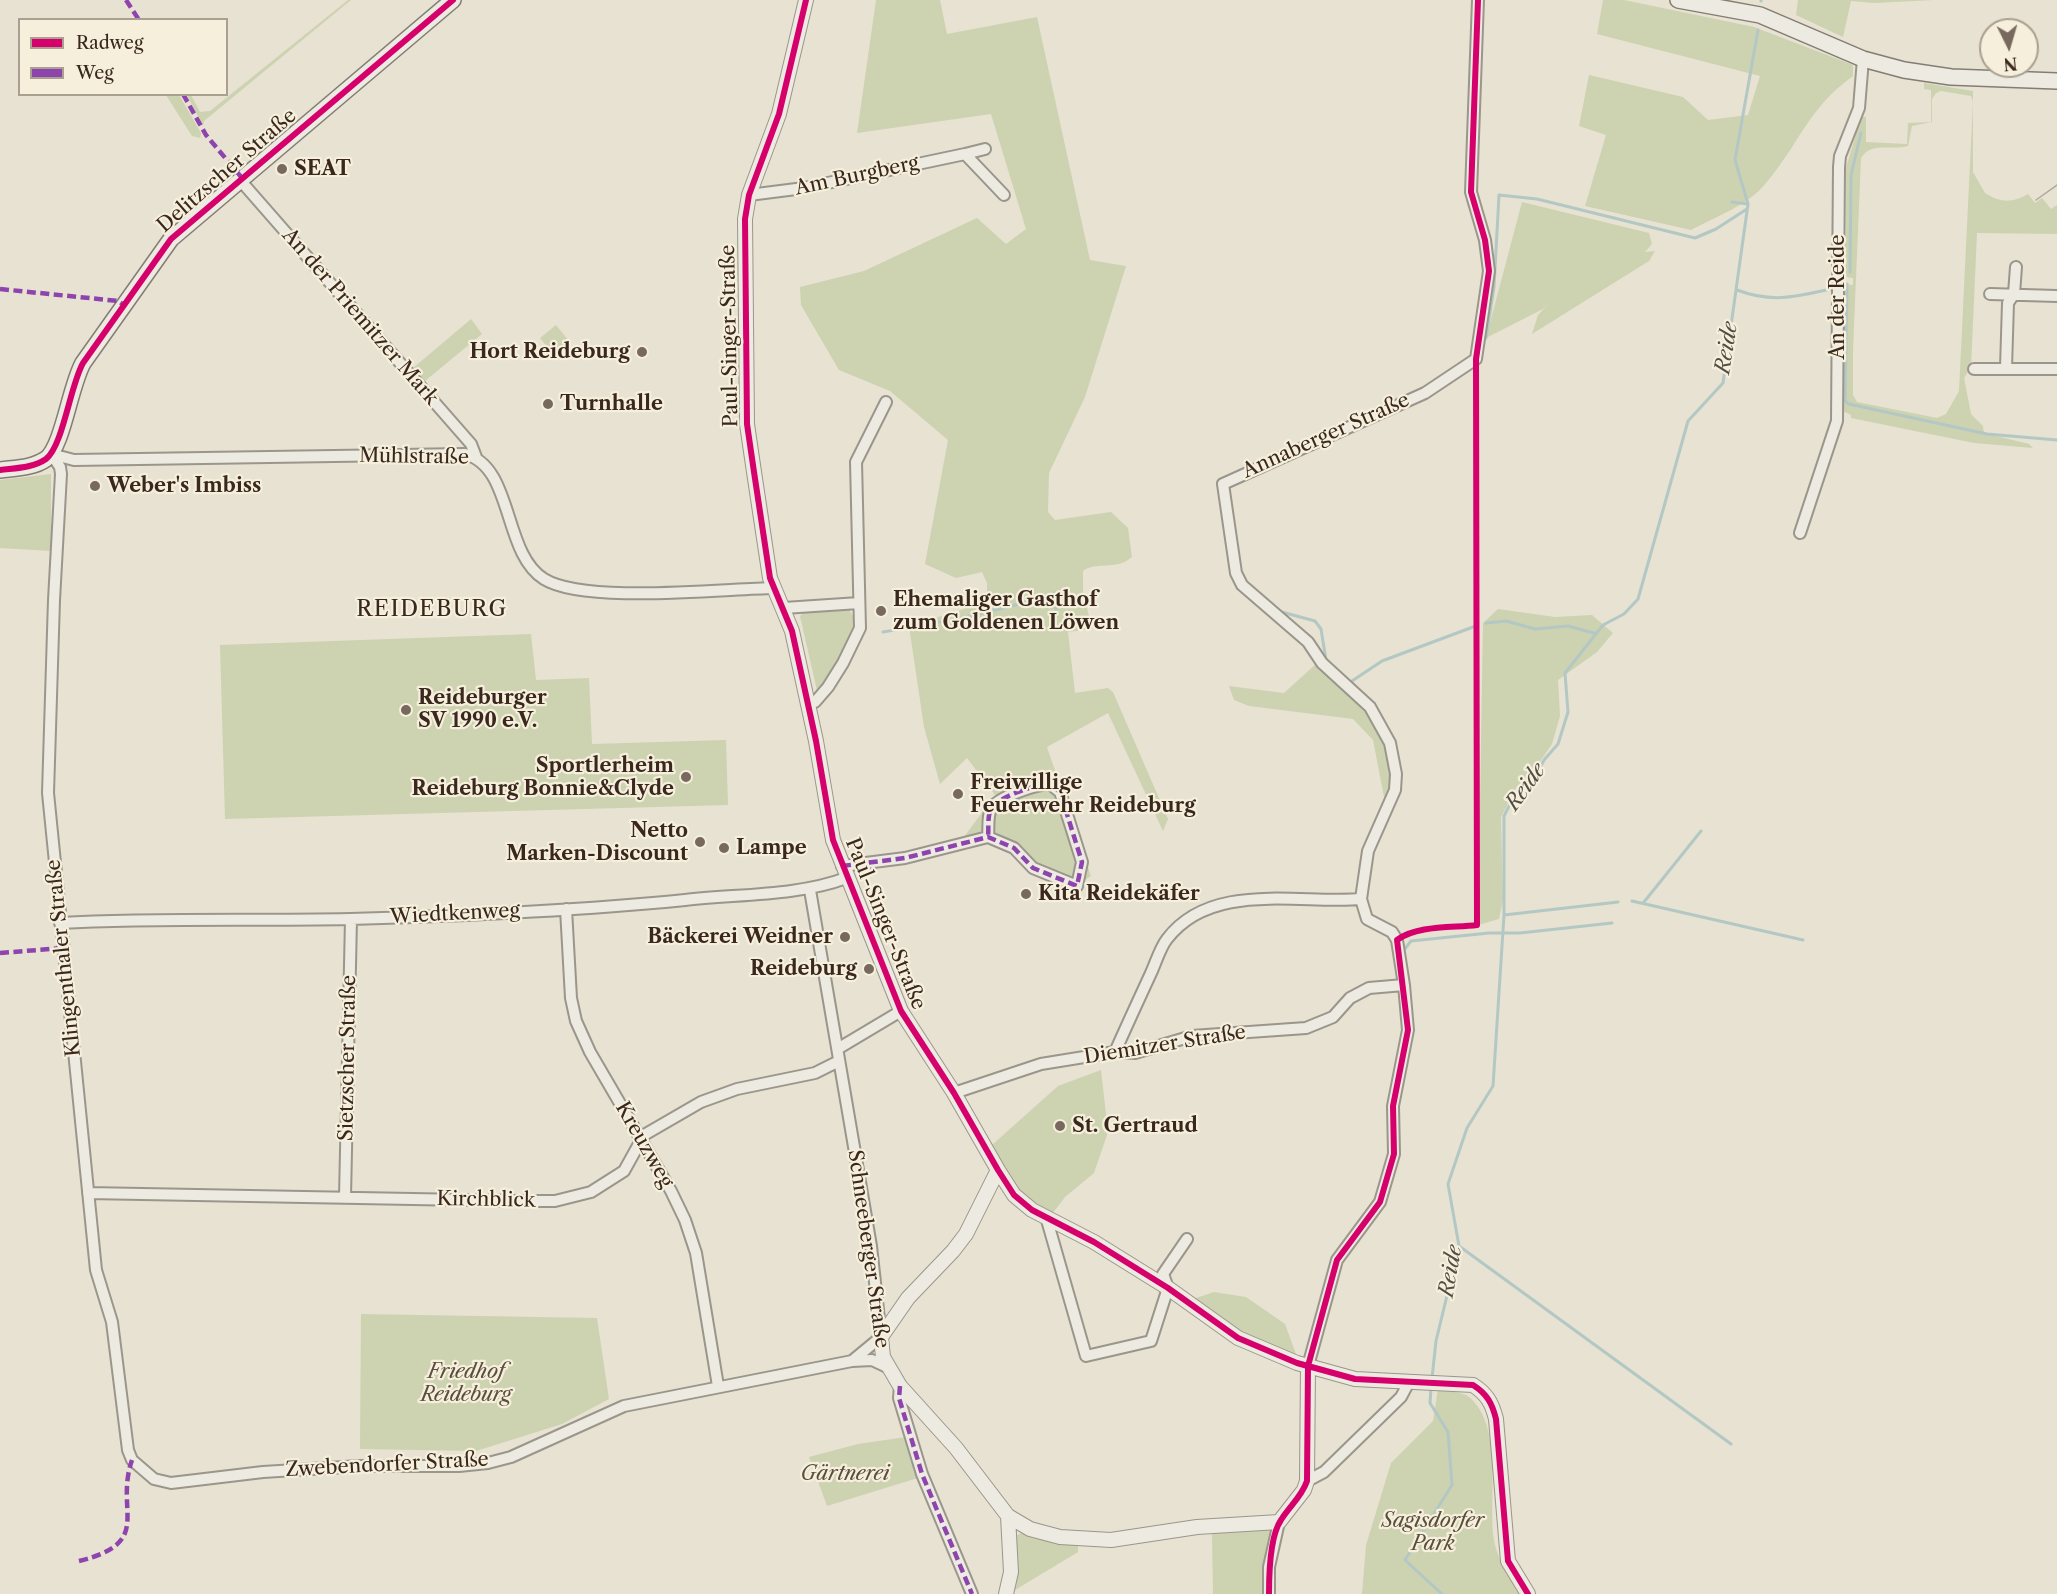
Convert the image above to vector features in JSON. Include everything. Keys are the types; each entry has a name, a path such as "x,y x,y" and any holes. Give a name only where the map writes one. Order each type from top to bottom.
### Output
{"main road":[{"name":"Delitzscher Straße","path":"59,460 58,440 74,382 83,363 162,249 453,0"},
{"path":"1678,0 1760,15 1863,59 1904,70 1951,77 2057,81"},
{"path":"0,470 59,460"}],"street":[{"name":"Paul-Singer-Straße","path":"806,0 779,114 749,195 745,219 747,424 774,588 784,608 808,703 833,840 901,1011 954,1093 1014,1195 1047,1220 1094,1242 1168,1288 1238,1338 1308,1366 1355,1379 1473,1385 1488,1398 1496,1419 1508,1561 1528,1594"},
{"name":"Annaberger Straße","path":"1367,920 1361,898 1368,851 1395,790 1396,774 1390,743 1370,707 1322,663 1308,642 1242,585 1236,573 1223,484 1425,393 1476,359 1489,271 1485,240 1471,192 1478,0"},
{"name":"An der Reide","path":"1800,533 1837,421 1839,167 1840,156 1859,108 1863,59"},
{"name":"Am Burgberg","path":"749,195 804,188 986,149"},
{"path":"965,154 1004,195"},
{"name":"An der Priemitzer Mark","path":"240,180 471,444 476,457"},
{"path":"2006,368 2008,303 2014,294 2016,267"},
{"path":"1990,294 2057,296"},
{"path":"1974,369 2057,369"},
{"path":"808,703 814,702 828,687 854,643 860,628 856,462 886,402"},
{"name":"Mühlstraße","path":"59,460 464,454 476,457 488,469 527,563 544,579 555,585 602,593 774,588"},
{"name":"Klingenthaler Straße","path":"59,460 48,793 96,1270 112,1322 124,1426 132,1460"},
{"path":"784,608 859,603"},
{"path":"1050,784 1060,792 1083,862 1077,886 1033,868 1014,848 988,837 989,812 997,802 1036,785 1050,784"},
{"name":"Paul-Singer-Straße","path":"844,872 988,837"},
{"name":"Wiedtkenweg","path":"60,923 110,920 351,919 566,909 810,890 844,872"},
{"name":"Schneeberger Straße","path":"810,890 832,1029 839,1048 839,1061 871,1246 883,1357 900,1386 899,1398 922,1474 972,1594"},
{"path":"1115,1052 1166,939 1195,914 1227,903 1268,898 1344,900 1361,898"},
{"path":"1269,1594 1269,1567 1279,1522 1304,1490 1307,1481 1308,1366 1337,1260 1380,1202 1394,1154 1393,1106 1408,1030 1404,985 1396,940 1392,932 1367,920 1344,900"},
{"name":"Kreuzweg","path":"566,909 571,998 576,1021 590,1052 671,1191 693,1243 718,1386"},
{"name":"Sietzscher Straße","path":"345,1197 351,919"},
{"name":"Diemitzer Straße","path":"954,1093 1041,1064 1115,1052 1135,1053 1192,1036 1306,1028 1333,1017 1350,998 1369,987 1404,985"},
{"name":"Paul-Singer-Straße","path":"839,1048 901,1011"},
{"name":"Kirchblick","path":"88,1193 520,1201 573,1198 591,1192 624,1171 641,1139 684,1111 718,1094 815,1073 839,1061"},
{"name":"Zwebendorfer Straße","path":"852,1361 882,1336 908,1298 966,1234 998,1170"},
{"path":"1047,1220 1086,1356 1151,1341 1168,1288 1164,1274 1188,1239"},
{"name":"Zwebendorfer Straße","path":"132,1460 154,1479 171,1483 263,1472 360,1466 459,1466 488,1462 521,1452 624,1406 852,1361 872,1360 887,1367"},
{"path":"1307,1481 1324,1472 1401,1396 1423,1382"},
{"path":"900,1386 956,1449 1008,1516 1030,1528 1060,1537 1111,1540 1197,1527 1279,1522"},
{"path":"1006,1594 1011,1572 1008,1516"}],"green space":[{"path":"348,0 351,0 204,121 203,126 188,96 192,96 200,112 210,111"},
{"path":"876,0 940,0 947,34 1037,17 1090,260 1126,266 1085,397 1049,473 1048,512 1055,520 1111,512 1128,528 1132,557 1119,564 1088,568 1083,571 1083,591 1092,629 1068,632 1075,693 1108,688 1113,692 1168,819 1163,831 1108,713 1047,747 1091,876 1077,886 1033,868 997,833 961,841 995,795 967,758 940,784 924,727 909,626 964,609 987,594 987,583 982,572 956,578 925,564 948,440 890,391 839,370 801,305 800,287 864,271 977,218 1006,244 1026,229 991,114 857,133"},
{"path":"1603,0 1624,0 1754,27 1853,65 1853,76 1825,100 1759,191 1741,204 1691,230 1585,206 1606,135 1579,126 1589,75 1683,97 1708,120 1748,115 1760,76 1597,34"},
{"path":"1798,0 1934,0 1874,3 1851,1 1843,37 1796,15"},
{"path":"1924,83 1973,91 1973,102 1973,172 1985,193 2006,201 2028,194 2035,203 2042,198 2051,209 2057,205 2057,234 1977,233 1971,367 1964,378 1971,414 1983,426 1984,433 2029,444 2033,448 1974,443 1851,418 1851,415 1841,410 1842,288 1844,284 1853,285 1853,278 1846,277 1846,168 1861,117 1866,117 1866,142 1907,144 1908,123 1931,122 1931,90 1924,89","holes":["1941,91 1971,96 1973,102 1959,391 1946,414 1937,418 1857,402 1853,395 1861,158 1865,153 1876,148 1908,146 1912,126 1932,122 1932,99 1936,93"]},
{"path":"167,96 180,96 201,133 200,138 192,136"},
{"path":"1522,202 1649,233 1652,244 1645,252 1655,251 1649,261 1532,334 1538,315 1551,301 1543,309 1486,338"},
{"path":"471,319 482,334 425,381 413,368"},
{"path":"556,325 569,341 553,354 540,338"},
{"path":"51,474 51,551 0,548 0,480"},
{"path":"1498,609 1555,617 1592,615 1613,633 1597,652 1558,680 1560,716 1552,744 1535,769 1517,786 1501,817 1503,900 1499,919 1478,925 1483,623"},
{"path":"849,610 854,620 855,631 852,642 847,654 818,695 800,616 803,613"},
{"name":"Reideburger SV 1990 e.V.","path":"531,634 536,680 589,678 592,744 726,740 728,805 225,819 220,645"},
{"path":"1317,663 1363,704 1380,732 1391,768 1391,780 1385,802 1373,740 1353,719 1249,706 1234,700 1229,686 1284,693"},
{"path":"1101,1070 1108,1132 1094,1173 1065,1197 1052,1214 1021,1193 992,1145 1058,1086"},
{"path":"1214,1292 1246,1297 1285,1324 1296,1354 1287,1358 1239,1332 1190,1300"},
{"name":"Friedhof Reideburg","path":"361,1314 597,1318 609,1399 562,1424 476,1451 360,1449"},
{"name":"Sagisdorfer Park","path":"1438,1389 1469,1397 1480,1410 1487,1426 1491,1444 1494,1540 1501,1562 1521,1594 1362,1594 1366,1545 1391,1463 1433,1421"},
{"name":"Gärtnerei","path":"906,1437 921,1477 827,1506 809,1457 858,1444"},
{"path":"1270,1530 1264,1594 1213,1594 1212,1533"},
{"path":"1025,1531 1078,1543 1078,1552 1015,1590 1017,1560 1014,1537"}],"waterway":[{"name":"Reide","path":"1432,1378 1436,1341 1459,1246 1448,1184 1467,1128 1493,1086 1504,915 1504,816 1510,804 1535,777 1544,760 1558,744 1568,712 1565,673 1603,625 1624,614 1638,599 1688,421 1723,383 1748,204 1735,160 1758,30"},
{"path":"1850,272 1851,175 1861,133"},
{"path":"1486,338 1494,287 1499,195 1537,199 1695,238 1716,229 1747,209"},
{"path":"1732,202 1748,204"},
{"path":"1847,284 1845,401 1849,404 1987,434 2057,440"},
{"path":"1737,290 1775,298 1835,288"},
{"path":"883,632 991,611 1055,593 1056,610"},
{"path":"1278,611 1315,621 1321,629 1326,660"},
{"path":"1486,623 1506,621 1535,629 1568,626 1594,633"},
{"path":"1352,681 1382,661 1473,627"},
{"path":"1644,902 1701,831"},
{"path":"1632,901 1803,940"},
{"path":"1504,915 1618,902"},
{"name":"Reide","path":"1404,950 1411,941 1612,923"},
{"path":"1459,1246 1731,1444"},
{"name":"Reide","path":"1431,1388 1430,1403 1448,1432 1452,1485 1405,1560 1442,1594"}],"tram line":[{"path":"2036,200 2057,185"}],"marked path":[{"path":"126,0 138,18"},
{"path":"184,96 206,135 242,178"},
{"path":"0,289 118,301 124,305"},
{"path":"842,866 905,858 988,837 1014,848 1033,868 1077,886 1082,862 1060,792 1050,784 1018,792 995,804 989,815 988,837"},
{"path":"0,953 63,948"},
{"path":"900,1386 899,1398 922,1474 972,1594"},
{"path":"79,1561 117,1545 124,1534 127,1523 128,1478 132,1460"}],"cycle path":[{"path":"0,470 35,464 46,459 52,452 62,429 83,363 171,239 453,0"},
{"path":"806,0 779,114 749,195 745,219 747,424 770,578 792,631 816,741 833,840 901,1011 954,1093 1014,1195 1032,1210 1094,1242 1168,1288 1238,1338 1297,1363 1355,1379 1473,1385 1482,1392 1491,1404 1496,1419 1508,1561 1528,1594"},
{"path":"1269,1594 1271,1556 1277,1527 1307,1481 1308,1366 1337,1260 1380,1202 1394,1154 1393,1106 1408,1030 1397,940 1425,929 1477,925 1476,359 1489,271 1485,240 1471,192 1478,0"}],"place":[{"name":"SEAT","path":"282,169"},
{"name":"Hort Reideburg","path":"642,352"},
{"name":"Turnhalle","path":"548,404"},
{"name":"Weber's Imbiss","path":"95,486"},
{"name":"Ehemaliger Gasthof zum Goldenen Löwen","path":"881,611"},
{"name":"Reideburger SV 1990 e.V.","path":"406,710"},
{"name":"Sportlerheim Reideburg Bonnie&Clyde","path":"686,777"},
{"name":"Freiwillige Feuerwehr Reideburg","path":"958,794"},
{"name":"Netto Marken-Discount","path":"700,842"},
{"name":"Lampe","path":"724,848"},
{"name":"Kita Reidekäfer","path":"1026,894"},
{"name":"Bäckerei Weidner","path":"845,937"},
{"name":"Reideburg","path":"869,969"},
{"name":"St. Gertraud","path":"1060,1126"}],"district":[{"name":"REIDEBURG","path":"432,610"}]}
